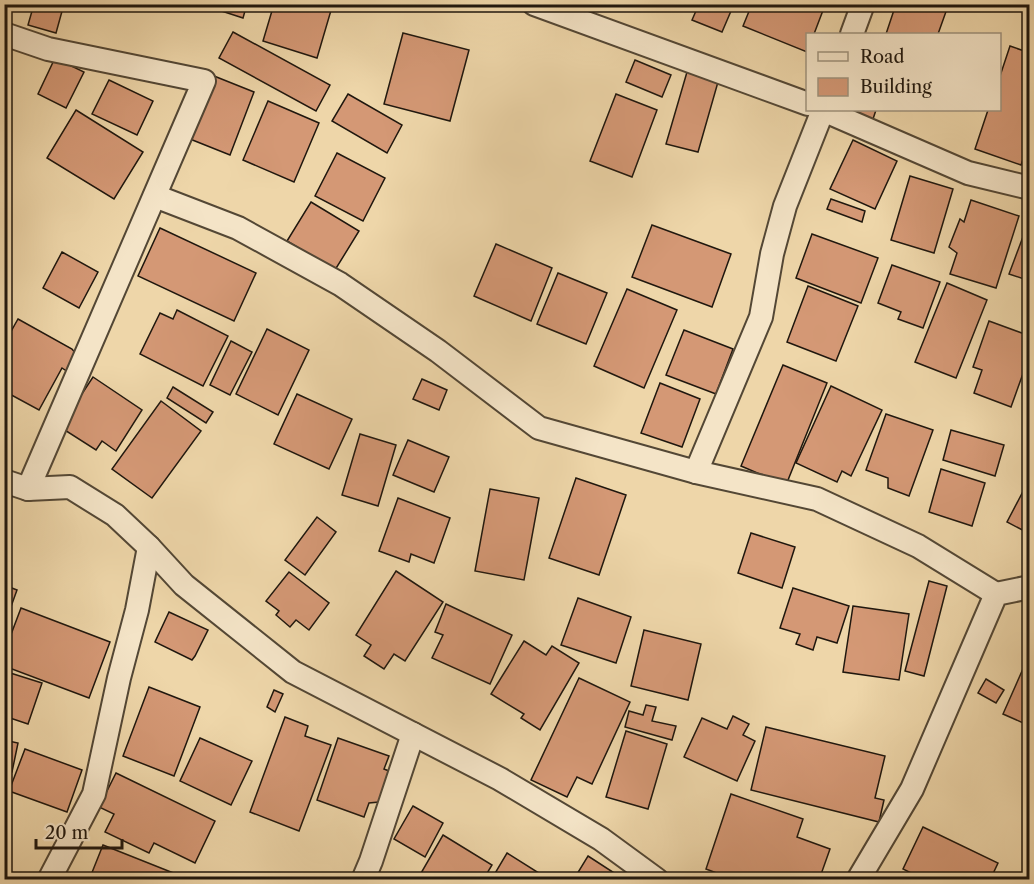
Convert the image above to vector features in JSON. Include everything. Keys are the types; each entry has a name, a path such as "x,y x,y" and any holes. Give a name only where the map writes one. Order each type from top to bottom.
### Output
{"street":[{"path":"534,4 806,104"},
{"path":"852,33 863,4"},
{"path":"4,34 48,49 204,81 28,489"},
{"path":"696,472 761,317 772,254 785,206 823,111"},
{"path":"825,111 968,173 1029,188"},
{"path":"155,196 238,228 340,284 438,351 539,428 696,472 817,499 918,546 996,594 1029,587"},
{"path":"4,481 28,489 70,487 115,515 184,585 293,672 500,779 591,832 657,879"},
{"path":"49,879 94,794 119,678 137,610 149,547"},
{"path":"858,879 912,789 996,594"},
{"path":"363,879 372,861 413,734"}],"building":[{"path":"34,4 64,4 56,33 28,25"},
{"path":"200,4 247,4 243,18"},
{"path":"274,4 325,4 332,7 317,58 263,41"},
{"path":"699,4 734,4 722,32 692,20"},
{"path":"752,4 825,5 814,33 806,33 806,52 743,26"},
{"path":"896,4 943,4 948,6 938,33 886,33"},
{"path":"233,32 330,85 316,111 219,58"},
{"path":"403,33 469,50 450,121 384,104"},
{"path":"1010,46 1030,53 1030,140 1021,165 975,149 988,111 1001,111 1001,73"},
{"path":"55,58 84,72 66,108 38,94"},
{"path":"635,60 671,75 662,97 626,82"},
{"path":"687,72 718,82 698,152 666,144"},
{"path":"214,76 254,92 230,155 190,139"},
{"path":"109,80 153,101 137,135 92,114"},
{"path":"348,94 402,125 387,153 332,121"},
{"path":"616,94 657,110 632,177 590,161"},
{"path":"268,101 319,123 294,182 243,160"},
{"path":"76,110 143,152 114,199 47,158"},
{"path":"843,111 876,111 872,122"},
{"path":"853,140 897,161 875,209 830,189"},
{"path":"337,153 385,178 363,221 315,196"},
{"path":"910,176 953,189 934,253 891,240"},
{"path":"831,199 865,211 862,222 827,209"},
{"path":"971,200 1019,216 996,288 950,274 957,253 949,247 960,219 964,222"},
{"path":"311,202 359,231 335,270 287,241"},
{"path":"1030,218 1030,281 1009,274"},
{"path":"652,225 731,254 712,307 632,277"},
{"path":"160,228 256,273 234,321 138,276"},
{"path":"812,234 878,258 861,303 796,278"},
{"path":"496,244 552,268 531,321 474,296"},
{"path":"62,252 98,272 79,308 43,288"},
{"path":"892,265 940,282 923,328 898,319 901,312 878,303"},
{"path":"558,273 607,293 586,344 537,324"},
{"path":"947,283 987,300 956,378 915,362"},
{"path":"808,286 858,306 836,361 787,342"},
{"path":"627,289 677,310 644,388 594,366"},
{"path":"177,310 228,336 203,386 140,354 160,313 173,319"},
{"path":"18,319 72,349 77,355 68,372 62,368 39,410 4,391 4,344"},
{"path":"989,321 1030,336 1030,370 1025,368 1011,407 974,393 982,370 973,367"},
{"path":"267,329 309,350 278,415 236,394"},
{"path":"684,330 733,349 716,394 666,375"},
{"path":"231,341 252,352 230,395 210,385"},
{"path":"783,365 827,383 786,485 741,466"},
{"path":"93,377 142,410 116,451 102,441 96,450 60,427"},
{"path":"422,379 447,390 439,410 413,399"},
{"path":"660,383 700,399 682,447 641,433"},
{"path":"831,386 882,410 851,476 842,471 837,482 796,463"},
{"path":"173,387 213,412 206,423 167,398"},
{"path":"297,394 352,419 329,469 274,444"},
{"path":"161,401 201,431 152,498 112,469"},
{"path":"886,414 933,430 909,496 888,488 888,478 866,470"},
{"path":"951,430 1004,445 995,476 943,460"},
{"path":"360,434 396,445 378,506 342,495"},
{"path":"408,440 449,457 434,492 393,475"},
{"path":"941,469 985,483 972,526 929,512"},
{"path":"576,478 626,495 599,575 549,558"},
{"path":"1030,478 1030,534 1007,522"},
{"path":"490,489 539,498 524,580 475,571"},
{"path":"398,498 450,518 434,563 411,554 409,562 379,551"},
{"path":"317,517 336,532 305,575 285,560"},
{"path":"751,533 795,547 782,588 738,573"},
{"path":"396,571 443,602 405,661 394,654 384,669 364,656 371,645 356,635"},
{"path":"289,572 329,603 309,630 296,620 290,627 276,615 279,611 266,601"},
{"path":"929,581 947,586 924,676 905,671"},
{"path":"4,585 17,590 4,626"},
{"path":"793,588 849,606 837,643 817,637 813,650 796,644 800,634 780,628"},
{"path":"578,598 631,617 616,663 561,645"},
{"path":"446,604 512,635 490,684 432,658 443,635 435,632"},
{"path":"853,606 909,614 899,680 843,672"},
{"path":"21,608 110,642 89,698 4,666 4,653"},
{"path":"169,612 208,630 192,660 155,642"},
{"path":"644,630 701,644 688,700 631,686"},
{"path":"524,641 546,655 552,646 579,663 540,730 521,718 524,714 491,694"},
{"path":"1026,662 1030,664 1030,726 1003,714"},
{"path":"4,671 42,683 28,724 4,716"},
{"path":"579,678 630,702 592,784 577,777 567,797 531,780"},
{"path":"986,679 1004,690 996,703 978,693"},
{"path":"149,687 200,707 174,776 123,756"},
{"path":"274,690 283,694 275,712 267,707"},
{"path":"646,705 656,707 652,721 676,726 672,740 625,727 629,711 643,715"},
{"path":"733,716 749,724 743,735 755,741 737,781 684,757 702,718 727,729"},
{"path":"285,717 308,726 305,736 331,745 299,831 250,812"},
{"path":"766,727 885,756 875,798 884,800 879,822 751,790"},
{"path":"626,731 667,744 648,809 606,797"},
{"path":"200,738 252,761 231,805 180,781"},
{"path":"338,738 389,756 384,769 389,771 379,802 369,803 364,817 317,800"},
{"path":"4,740 18,743 12,772 4,771"},
{"path":"25,749 82,770 67,812 9,791"},
{"path":"116,773 215,821 195,863 154,843 149,853 105,832 114,814 99,807"},
{"path":"731,794 803,819 797,837 830,849 819,880 735,880 706,869"},
{"path":"413,806 443,823 425,857 394,839"},
{"path":"923,827 998,863 990,880 925,880 903,869"},
{"path":"443,835 492,865 483,880 417,880"},
{"path":"103,845 191,880 89,880"},
{"path":"507,853 550,880 491,880"},
{"path":"588,856 622,878 621,880 586,880 577,874"}]}
